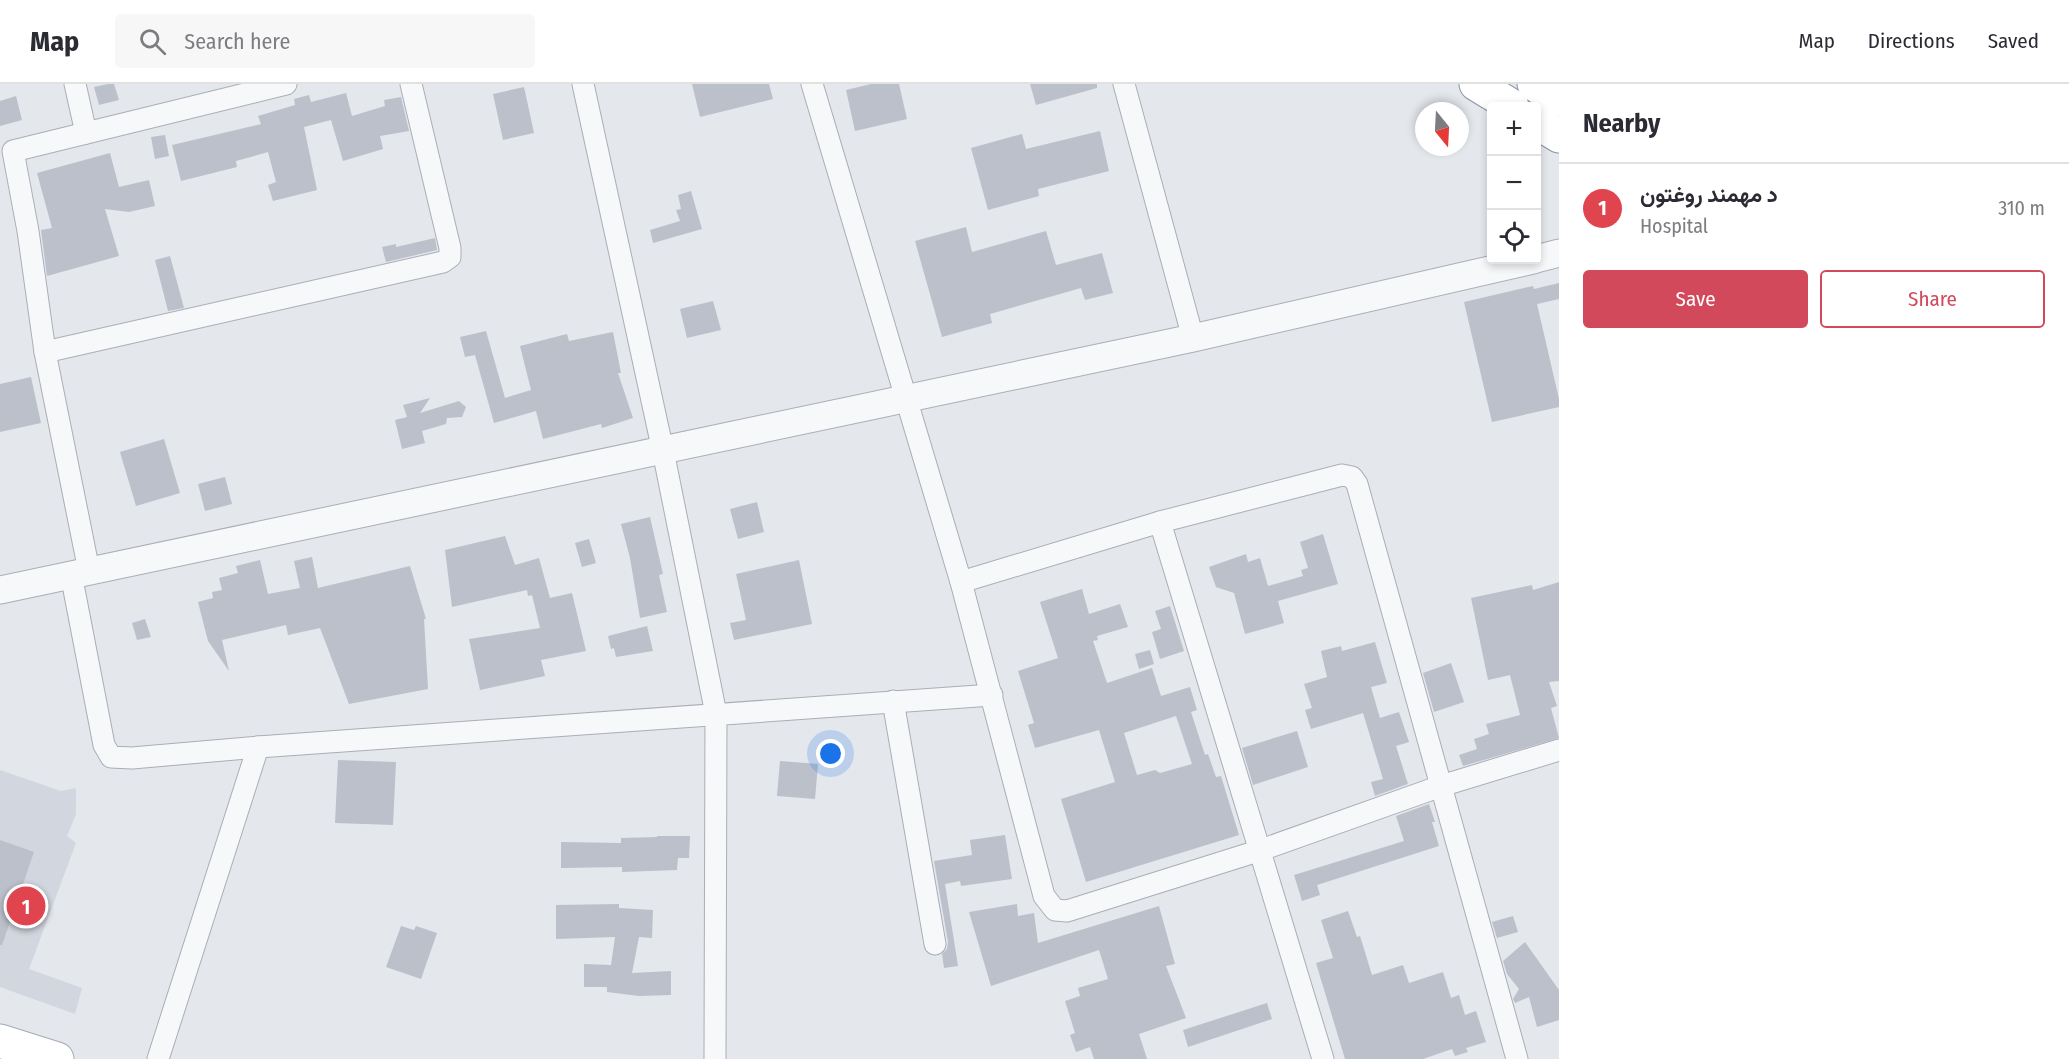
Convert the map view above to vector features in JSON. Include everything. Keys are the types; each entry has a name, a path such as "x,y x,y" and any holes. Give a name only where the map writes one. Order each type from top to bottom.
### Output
{"main road":[{"path":"1476,84 1505,102"},
{"path":"1534,84 1559,100"},
{"path":"1541,125 1559,136"},
{"path":"0,1041 57,1059"}],"street":[{"path":"75,84 86,133"},
{"path":"286,84 7,151 28,231 104,745 111,757 132,758 992,694"},
{"path":"45,352 443,262 450,257 450,248 411,84"},
{"path":"582,84 663,451 716,714 715,1059"},
{"path":"812,84 961,582 1044,896 1055,910 1067,911 1261,850 1442,786 1559,750"},
{"path":"1124,84 1193,338"},
{"path":"1541,257 1559,253"},
{"path":"0,590 1193,338 1512,264"},
{"path":"961,582 1160,522 1342,476 1352,477 1357,484 1517,1059"},
{"path":"1160,522 1323,1059"},
{"path":"893,701 935,944"},
{"path":"158,1059 258,747"}],"shaded area":[{"path":"0,770 61,791 76,788 76,814 67,836 76,843 29,969 82,988 75,1014 0,987"}],"building":[{"path":"114,84 119,100 99,105 94,87"},
{"path":"692,84 769,84 773,99 700,117"},
{"path":"871,84 899,84 907,119 855,131 846,90"},
{"path":"1030,84 1097,84 1097,88 1036,105"},
{"path":"524,87 534,133 503,140 493,94"},
{"path":"346,93 352,116 385,106 384,100 401,97 409,131 380,136 383,149 343,161 331,120 304,127 317,190 273,201 268,185 276,182 268,152 236,161 237,167 181,181 172,145 261,124 258,116 295,105 294,99 309,95 311,102"},
{"path":"16,96 22,120 0,126 0,101"},
{"path":"1100,131 1109,171 1038,189 1039,196 988,210 971,148 1022,134 1026,149"},
{"path":"165,135 169,156 155,159 151,137"},
{"path":"110,153 119,187 149,180 155,206 129,212 105,209 119,256 47,276 41,230 52,228 37,173"},
{"path":"691,191 702,229 653,243 650,230 680,221 676,210 681,209 678,195"},
{"path":"966,227 972,252 1046,231 1056,265 1102,253 1113,293 1085,300 1081,288 990,314 992,323 942,337 915,241"},
{"path":"435,238 437,250 386,262 382,247 396,244 396,247"},
{"path":"170,256 184,308 168,311 155,260"},
{"path":"1559,283 1559,299 1537,304 1559,407 1492,422 1464,302 1533,286 1534,289"},
{"path":"713,301 721,330 687,338 680,309"},
{"path":"486,331 505,398 531,390 520,346 567,334 569,341 613,332 621,373 618,373 633,418 602,428 601,424 543,439 536,411 494,423 475,355 465,357 460,337"},
{"path":"31,377 41,423 0,432 0,384"},
{"path":"430,398 420,413 459,401 466,407 462,417 447,418 446,424 422,431 425,443 402,449 395,420 407,417 403,405"},
{"path":"164,439 180,493 136,506 120,452"},
{"path":"225,477 232,504 205,511 198,484"},
{"path":"757,502 764,532 738,539 730,509"},
{"path":"650,517 663,574 659,575 667,612 640,618 630,558 621,524"},
{"path":"1323,534 1338,584 1278,601 1284,623 1245,634 1234,593 1216,587 1209,567 1246,554 1248,562 1260,558 1268,586 1303,576 1301,570 1308,568 1300,542"},
{"path":"505,536 515,565 539,558 550,598 572,593 586,651 541,660 545,676 480,690 469,639 540,628 532,595 528,596 527,590 452,607 445,550"},
{"path":"589,539 596,563 582,567 575,543"},
{"path":"312,557 318,588 410,566 426,619 424,619 428,689 349,704 320,628 288,635 286,625 222,640 229,671 208,641 198,602 213,598 212,592 222,590 219,578 238,573 236,566 260,560 268,594 300,588 294,561"},
{"path":"799,560 812,624 734,640 730,623 746,620 736,574"},
{"path":"1559,582 1559,681 1549,682 1557,706 1551,708 1559,738 1463,766 1459,755 1477,749 1474,739 1489,734 1486,724 1520,715 1510,675 1488,680 1471,598 1532,585 1533,590"},
{"path":"1082,589 1089,614 1120,604 1128,627 1097,636 1098,640 1093,641 1107,683 1152,668 1161,696 1190,687 1197,710 1191,712 1205,755 1208,754 1216,777 1221,776 1239,835 1086,882 1061,799 1115,782 1099,730 1035,748 1028,725 1034,723 1018,671 1058,658 1040,602","holes":["1176,716 1192,764 1160,773 1155,770 1137,775 1124,733"]},
{"path":"1170,606 1184,651 1160,659 1152,632 1161,629 1155,611"},
{"path":"145,619 151,637 137,640 132,623"},
{"path":"647,626 653,651 616,657 614,648 611,649 608,636"},
{"path":"1375,642 1387,683 1371,687 1380,718 1399,712 1409,742 1396,746 1408,784 1375,796 1371,782 1383,779 1363,713 1311,729 1305,710 1312,708 1304,684 1327,677 1321,651 1341,646 1342,651"},
{"path":"1150,650 1154,664 1139,669 1135,654"},
{"path":"1451,663 1464,702 1434,712 1423,673"},
{"path":"1297,731 1308,767 1253,785 1242,748"},
{"path":"338,760 396,762 393,825 335,823"},
{"path":"780,761 818,764 815,799 777,796"},
{"path":"1429,804 1439,846 1317,885 1320,895 1302,901 1294,875 1404,841 1396,816"},
{"path":"1005,835 1012,879 961,886 960,881 945,884 958,966 944,968 942,954 947,949 948,942 934,861 972,855 970,840"},
{"path":"690,836 689,858 678,858 677,870 622,872 622,867 561,868 561,842 621,843 621,838"},
{"path":"0,840 34,852 2,945 0,945"},
{"path":"619,904 619,908 653,910 652,938 639,937 632,973 671,971 671,995 639,996 607,992 607,987 584,987 584,964 611,965 615,937 556,939 556,905"},
{"path":"1017,904 1018,916 1034,913 1038,943 1159,906 1175,964 1166,966 1186,1018 1139,1034 1147,1059 1094,1059 1090,1047 1076,1052 1070,1035 1075,1033 1065,1001 1080,996 1078,988 1108,979 1099,950 991,986 969,912"},
{"path":"1348,911 1357,937 1360,936 1372,975 1403,965 1409,983 1443,972 1451,998 1459,995 1465,1015 1476,1011 1486,1042 1466,1048 1468,1052 1455,1056 1452,1049 1423,1059 1345,1059 1316,963 1333,958 1321,920"},
{"path":"1513,916 1518,932 1497,938 1492,922"},
{"path":"401,926 414,930 416,926 437,933 421,979 386,967"},
{"path":"1525,942 1559,990 1559,1020 1537,1027 1529,997 1515,1003 1513,999 1519,989 1507,974 1503,961"},
{"path":"1267,1003 1272,1019 1188,1047 1183,1030"}],"place":[{"name":"د مهمند روغتون","path":"26,906"}]}
